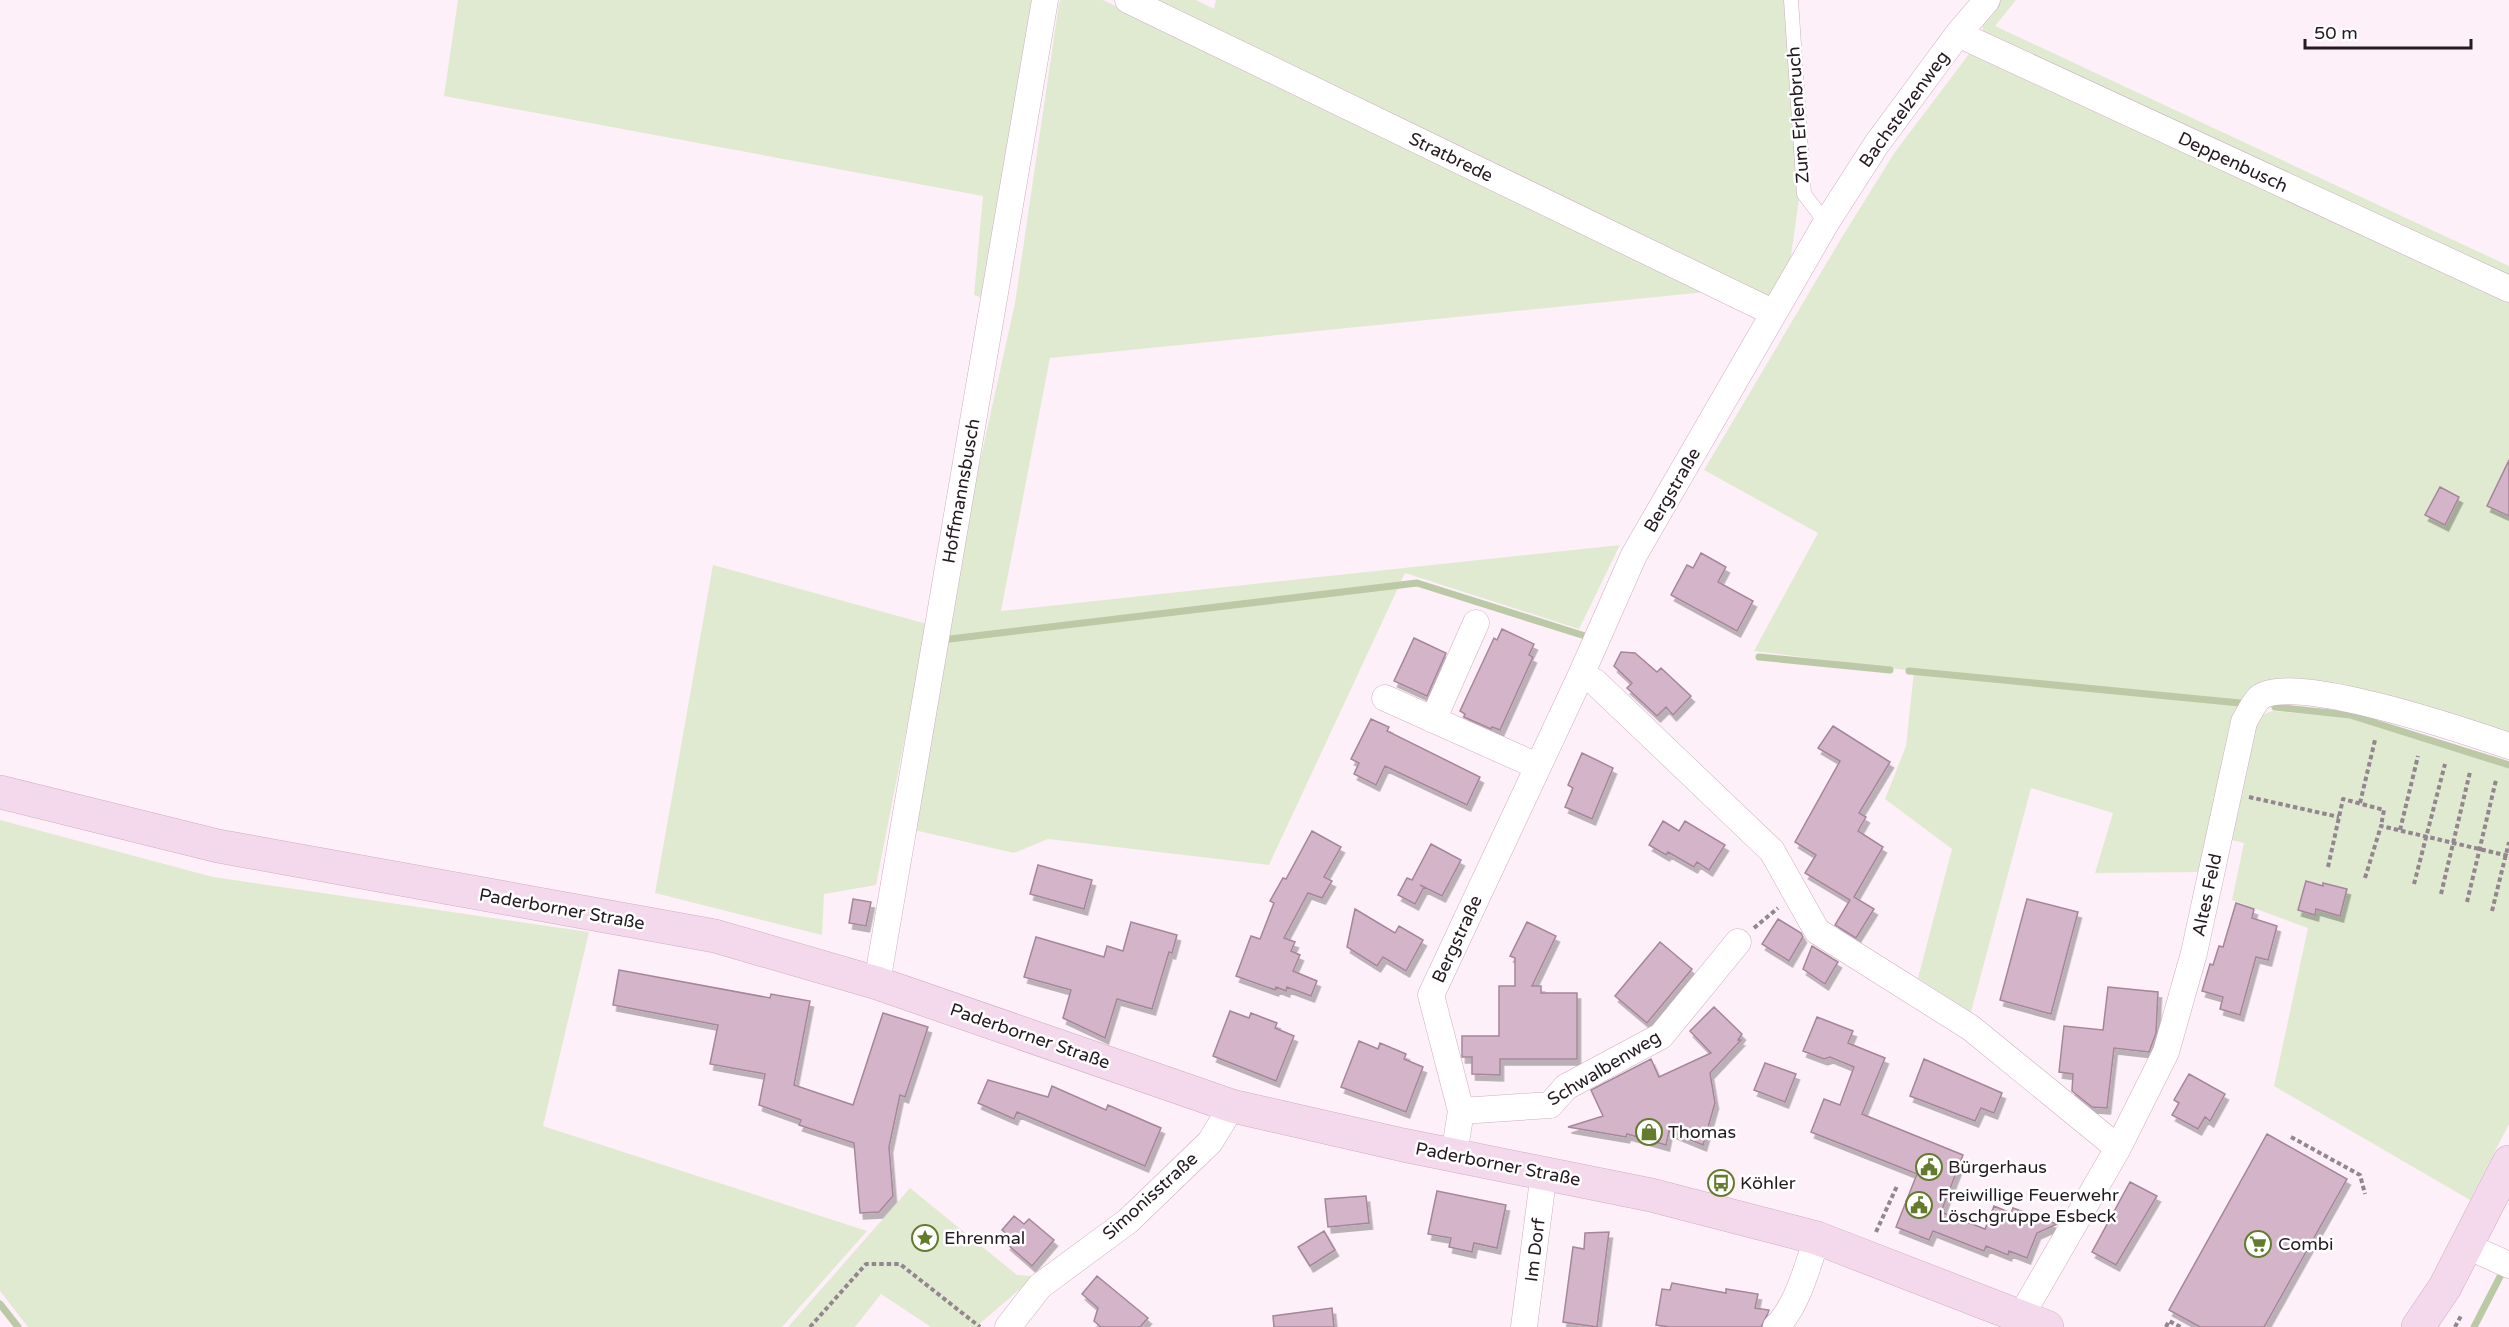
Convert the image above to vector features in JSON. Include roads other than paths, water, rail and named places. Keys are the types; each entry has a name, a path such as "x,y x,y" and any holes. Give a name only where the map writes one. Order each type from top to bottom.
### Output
{"main road":[{"name":"Paderborner Straße","path":"0,792 218,846 715,936 877,983 1232,1106 1318,1127 1651,1195 1817,1238 2034,1322"},
{"path":"2431,1327 2445,1287 2509,1162"},
{"path":"2418,1327 2445,1287"}],"street":[{"name":"Hoffmannsbusch","path":"877,983 1045,0"},
{"name":"Stratbrede","path":"1128,0 1774,313"},
{"name":"Bachstelzenweg","path":"1826,223 1876,145 1958,34 1987,0"},
{"name":"Deppenbusch","path":"1958,34 2509,289"},
{"name":"Bergstraße","path":"1454,1155 1461,1111 1431,995 1581,675 1634,555 1826,223"},
{"path":"1433,720 1476,623"},
{"path":"1581,675 1595,682 1772,851 1817,931 1971,1028 2118,1148"},
{"name":"Altes Feld","path":"2034,1322 2166,1052 2194,953 2244,722 2259,698 2279,690 2351,698 2509,746"},
{"path":"1385,698 1537,766"},
{"name":"Schwalbenweg","path":"1461,1111 1550,1105 1566,1087 1661,1036 1738,942"},
{"name":"Simonisstraße","path":"1008,1327 1040,1286 1128,1221 1210,1142 1232,1106"},
{"name":"Im Dorf","path":"1524,1327 1544,1172"},
{"path":"1776,1327 1785,1318 1817,1238"},
{"path":"2466,1245 2509,1265"}],"lane":[{"name":"Zum Erlenbruch","path":"1791,0 1804,194 1826,223"}],"waterway":[{"path":"950,639 1417,583 1585,636"},
{"path":"1759,657 1890,670"},
{"path":"1909,671 2240,703"},
{"path":"2275,707 2350,715 2509,765"},
{"path":"2474,1327 2505,1267"},
{"path":"0,1304 18,1327"}],"place":[{"name":"Thomas","path":"1649,1132"},
{"name":"Bürgerhaus","path":"1929,1167"},
{"name":"Köhler","path":"1721,1183"},
{"name":"Freiwillige Feuerwehr Löschgruppe Esbeck","path":"1919,1205"},
{"name":"Ehrenmal","path":"925,1238"},
{"name":"Combi","path":"2258,1244"}]}
